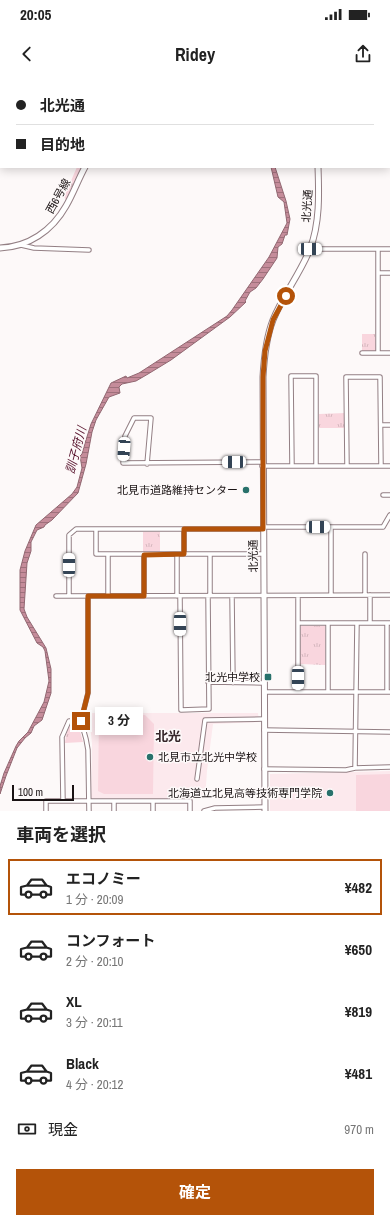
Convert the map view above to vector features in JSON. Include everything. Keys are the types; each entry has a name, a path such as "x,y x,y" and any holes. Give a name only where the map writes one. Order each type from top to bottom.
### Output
{"street":[{"name":"西6号線","path":"0,248 21,245 46,231 66,207 85,168"},
{"name":"北光通","path":"264,809 264,596 262,464 263,377 265,351 273,320 310,249 317,224 319,198 318,168"},
{"path":"21,245 34,248 89,250"},
{"path":"310,249 390,249"},
{"path":"378,249 378,353"},
{"path":"378,273 390,273"},
{"path":"362,353 390,353"},
{"path":"292,466 291,376 316,376 316,466"},
{"path":"347,466 346,377 380,377 381,466"},
{"path":"147,464 151,418 134,418 125,436 123,463 147,464 262,464 292,466 390,466"},
{"path":"381,425 390,425"},
{"path":"383,495 390,495"},
{"path":"69,596 69,534 76,529 383,528 390,515"},
{"path":"331,527 331,595"},
{"path":"96,529 96,554 263,554"},
{"path":"184,529 184,554"},
{"path":"108,554 108,596"},
{"path":"177,554 181,710 209,709 210,554"},
{"path":"365,554 365,595"},
{"path":"144,555 144,596"},
{"path":"56,596 390,595"},
{"path":"88,596 88,693 81,721 88,750 89,811"},
{"path":"232,596 233,682"},
{"path":"298,596 298,692"},
{"path":"370,596 370,623"},
{"path":"264,692 389,692 388,623 298,623"},
{"path":"328,623 328,692"},
{"path":"355,768 357,623"},
{"path":"208,682 264,683"},
{"path":"197,779 205,720 264,719"},
{"path":"63,801 62,737 69,721 81,721"},
{"path":"264,730 390,732"},
{"path":"264,769 346,770 355,768 390,767"},
{"path":"46,811 46,801 190,802 190,811"},
{"path":"114,801 114,811"},
{"path":"153,801 154,811"},
{"path":"204,811 215,808 264,809"}],"shaded area":[{"name":"訓子府川","path":"271,168 275,168 290,219 287,235 285,235 282,244 278,247 277,258 263,279 256,288 250,292 245,301 246,302 230,317 171,360 136,381 122,384 119,387 120,393 109,397 96,420 92,432 86,464 78,493 52,520 44,527 37,530 31,542 31,551 27,563 24,609 27,617 46,648 51,669 51,693 42,720 34,726 31,733 17,748 0,794 0,786 4,773 16,746 28,732 44,702 49,681 45,651 43,647 37,643 20,610 20,570 25,551 36,525 72,494 77,487 82,468 80,456 82,454 91,424 111,383 126,376 127,378 139,373 227,316 232,310 269,257 287,223 284,202 278,197"},
{"name":"北見市立北光中学校","path":"89,713 258,713 259,722 213,724 205,799 91,798 92,744"},
{"name":"北海道立北見高等技術専門学院","path":"390,771 390,811 270,811 270,774"}],"green space":[{"path":"77,168 82,168 66,200 64,197"},
{"path":"362,334 375,334 376,351 362,351"},
{"path":"345,413 345,428 319,428 319,414"},
{"path":"143,532 160,532 160,552 143,552"},
{"path":"301,626 325,626 325,665 300,664"},
{"path":"145,715 154,724 153,794 104,794 98,791 99,716"},
{"path":"70,724 78,724 83,742 65,743"},
{"path":"390,774 390,811 356,811 356,775"}],"place":[{"name":"北見市道路維持センター","path":"246,490"},
{"name":"北光中学校","path":"268,677"},
{"name":"北見市立北光中学校","path":"150,757"},
{"name":"北海道立北見高等技術専門学院","path":"330,793"}],"district":[{"name":"北光","path":"168,736"}],"route":[{"path":"81,721 88,693 88,596 144,596 144,555 184,554 184,529 263,529 262,462 263,377 265,351 273,320 286,296"}]}
